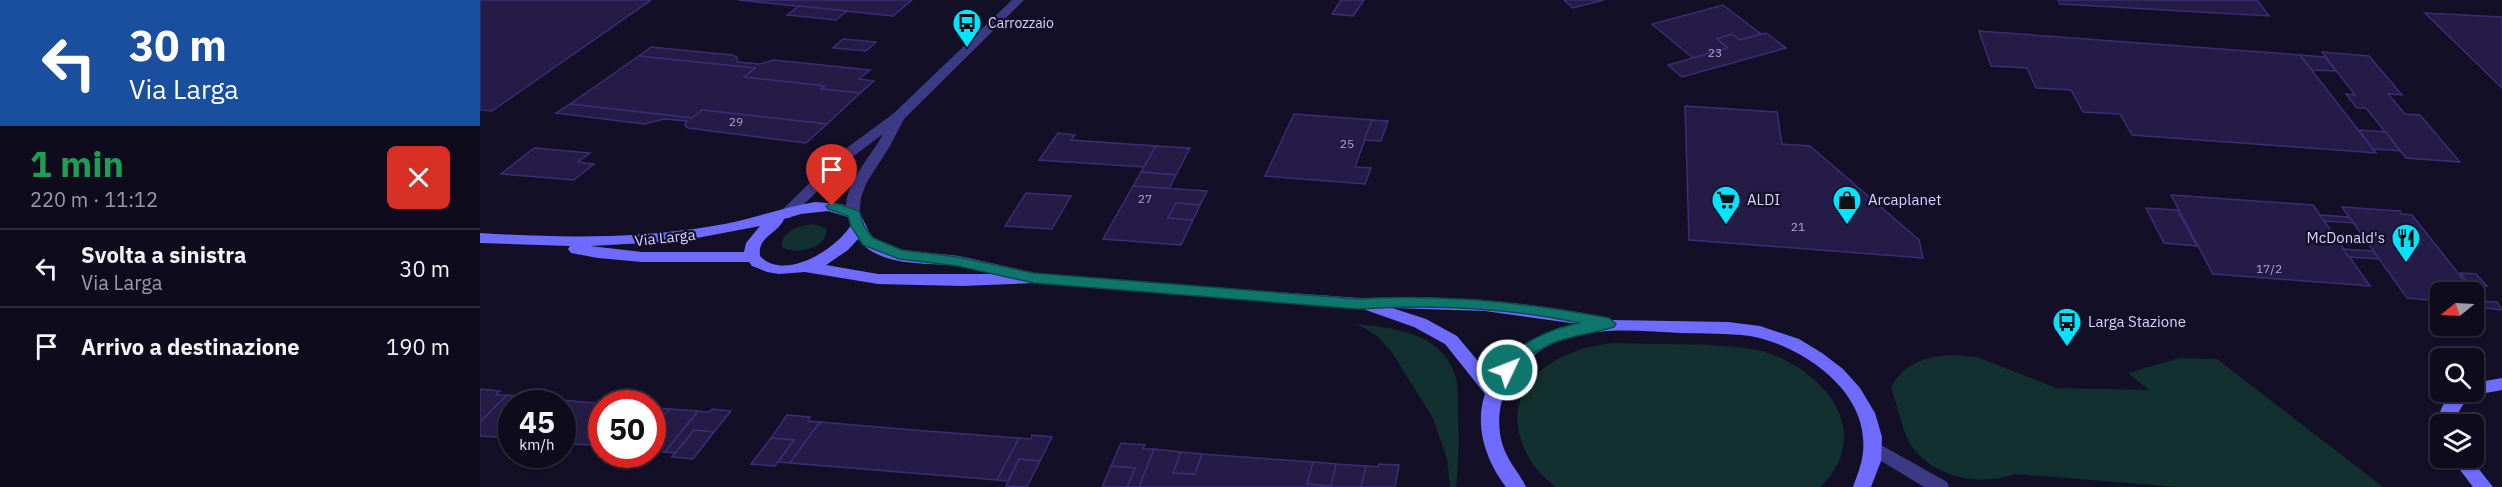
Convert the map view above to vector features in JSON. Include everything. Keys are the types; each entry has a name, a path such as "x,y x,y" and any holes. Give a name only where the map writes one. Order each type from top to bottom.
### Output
{"main road":[{"name":"Via Larga","path":"480,238 544,242 633,241 686,237 818,206 832,206 856,220 868,242 899,254 958,261 1034,278"},
{"name":"Via Larga","path":"784,215 766,227 754,240 751,249 753,257 766,267 802,266 834,254 850,240 856,220"},
{"name":"Via Larga","path":"544,242 620,256 667,259 753,257"},
{"name":"Via Larga","path":"802,266 865,277 922,281 1034,278 1359,304 1410,301 1458,303 1548,311 1609,324"},
{"name":"Via Larga","path":"1359,304 1435,329 1451,340 1494,393"},
{"path":"1517,487 1500,464 1494,448 1490,428 1494,393 1507,370 1531,348 1560,334 1609,324 1769,334 1796,345 1832,368 1856,395 1869,421 1874,448 1869,471 1862,487"},
{"path":"2484,387 2502,384"},
{"path":"2468,468 2484,487"}],"street":[{"path":"784,215 846,155 898,117 1018,0"},
{"path":"856,220 852,202 856,189 890,136 898,117"},
{"path":"1874,448 1940,487"}],"green space":[{"path":"812,224 826,228 823,241 803,250 788,250 782,247 782,241 787,233"},
{"path":"1357,324 1413,334 1438,348 1447,359 1456,377 1458,392 1456,487 1450,487 1447,459 1433,418 1391,351 1376,335"},
{"path":"1614,343 1752,349 1766,352 1795,366 1821,386 1839,412 1844,443 1840,459 1832,474 1820,487 1556,487 1534,466 1521,440 1517,418 1520,400 1529,384 1541,370 1557,359 1575,351"},
{"path":"1953,355 1977,357 2056,388 2149,390 2128,373 2180,358 2217,359 2383,487 2178,487 2015,474 1988,479 1960,477 1934,467 1913,448 1903,428 1891,387 1903,372 1917,362"}],"building":[{"path":"480,0 651,0 492,111 480,110"},
{"path":"738,0 912,0 893,16"},
{"path":"1341,0 1364,0 1353,16 1332,14"},
{"path":"1564,0 1604,0 1573,8"},
{"path":"2058,0 2257,0 2269,16 2060,4"},
{"path":"1723,5 1761,34 1740,40 1732,34 1717,39 1728,48 1693,58 1652,24"},
{"path":"799,6 847,11 836,20 787,15"},
{"path":"2425,13 2502,17 2502,88"},
{"path":"1979,31 2300,55 2376,153 2132,135 2120,114 2083,112 2071,90 2036,88 2027,68 1991,66"},
{"path":"1766,33 1786,48 1682,77 1668,65 1728,48 1717,39 1732,34 1740,40"},
{"path":"843,39 876,42 866,51 833,48"},
{"path":"651,47 732,55 737,57 738,62 759,64 774,60 870,70 859,79 874,81 860,93 821,89 825,86 744,77 755,68 639,56"},
{"path":"2322,52 2369,56 2402,95 2388,94 2405,114 2420,115 2460,162 2406,158 2366,108 2357,108 2346,94 2355,95"},
{"path":"2300,55 2325,57 2336,71 2312,70"},
{"path":"639,56 755,68 744,77 825,86 821,89 860,93 827,124 702,110 692,118 570,104"},
{"path":"570,104 692,118 702,110 827,124 806,143 688,128 685,125 687,121 664,119 644,124 556,113"},
{"path":"1685,106 1777,112 1782,144 1810,146 1919,240 1923,258 1689,240"},
{"path":"1294,114 1372,120 1355,167 1371,168 1365,184 1265,176"},
{"path":"1372,120 1388,121 1381,141 1364,140"},
{"path":"2359,130 2386,132 2400,151 2373,149"},
{"path":"1058,133 1075,135 1071,140 1156,146 1144,167 1039,160"},
{"path":"1156,146 1190,148 1176,175 1141,172"},
{"path":"534,148 590,153 578,162 594,164 574,180 501,174"},
{"path":"1141,172 1176,175 1169,189 1133,186"},
{"path":"1133,186 1207,191 1200,205 1176,203 1168,218 1193,220 1181,245 1103,239"},
{"path":"1026,193 1071,196 1052,229 1005,226"},
{"path":"2171,195 2313,205 2370,286 2213,274"},
{"path":"1176,203 1200,205 1193,220 1168,218"},
{"path":"2342,207 2400,211 2402,214 2412,215 2465,282 2430,282 2430,300 2407,298"},
{"path":"2146,208 2177,210 2197,246 2164,243"},
{"path":"2320,215 2349,217 2354,223 2324,221"},
{"path":"2343,249 2373,251 2379,259 2349,257"},
{"path":"2460,273 2476,274 2483,282 2468,282"},
{"path":"2484,301 2497,302 2502,310 2484,308"},
{"path":"480,389 498,391 496,395 498,395 498,404 480,422"},
{"path":"576,401 588,402 588,445 576,444"},
{"path":"498,404 498,437 480,436 480,422"},
{"path":"670,409 698,411 666,451 666,413"},
{"path":"712,409 731,411 714,432 694,430 675,453 666,452 698,411 709,412"},
{"path":"787,415 810,417 808,421 820,422 790,463 778,462 794,440 771,438"},
{"path":"820,422 1019,438 997,480 790,463"},
{"path":"694,430 714,432 693,459 672,457"},
{"path":"1032,435 1052,437 1040,461 1019,459 1008,481 997,480 1019,438 1031,439"},
{"path":"771,438 794,440 775,466 751,464"},
{"path":"1121,443 1145,445 1143,449 1154,449 1139,487 1127,487 1135,468 1111,466"},
{"path":"1154,449 1181,452 1173,473 1195,474 1202,454 1313,462 1307,484 1331,486 1336,464 1366,466 1361,487 1139,487"},
{"path":"1181,452 1202,454 1195,474 1173,473"},
{"path":"1019,459 1040,461 1027,487 1006,486"},
{"path":"1313,462 1336,464 1331,486 1307,484"},
{"path":"1379,464 1399,465 1395,487 1361,487 1366,466 1378,467"},
{"path":"1111,466 1135,468 1127,487 1102,487"}],"place":[{"name":"Carrozzaio","path":"967,48"},
{"name":"ALDI","path":"1726,226"},
{"name":"Arcaplanet","path":"1847,226"},
{"name":"McDonald's","path":"2406,264"},
{"name":"Larga Stazione","path":"2067,348"}],"route":[{"path":"832,206 854,214 868,242 882,248 899,254 958,261 1034,278 1359,304 1410,301 1458,303 1548,311 1609,324 1575,329 1547,339 1519,357 1507,370"}]}
